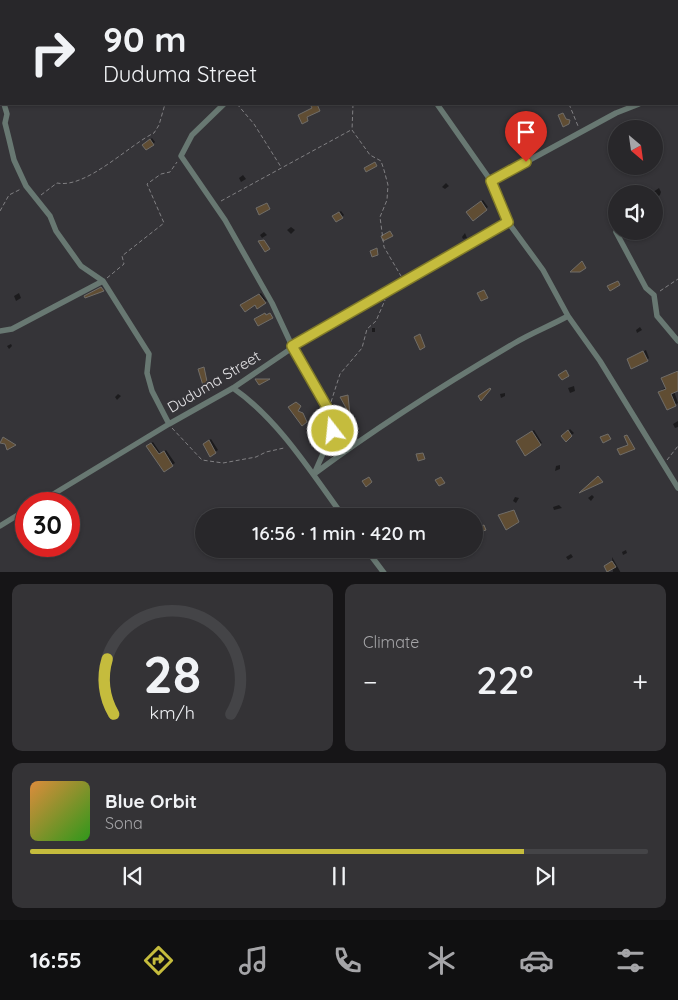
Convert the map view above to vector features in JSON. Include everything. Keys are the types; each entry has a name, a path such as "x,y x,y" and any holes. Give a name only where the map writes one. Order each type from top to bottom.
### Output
{"street":[{"path":"4,105 7,114 5,124 14,160 26,186 50,216 56,231 80,266 103,281 149,354 147,374 152,391 169,424"},
{"path":"223,105 192,136 181,156 216,204 272,303 292,346 332,416 333,431 314,474"},
{"path":"438,105 491,181 508,222 543,270 568,316 600,361 678,488"},
{"path":"491,181 582,134 616,113 636,105"},
{"name":"Duduma Street","path":"57,492 169,424 233,388 292,346 508,222"},
{"path":"620,240 646,288 654,295 657,316 678,341"},
{"path":"0,331 12,328 103,281"},
{"path":"314,474 365,437 476,366 514,343 568,316"},
{"path":"233,388 257,408 295,450 337,508"},
{"path":"0,526 15,517"},
{"path":"373,558 384,572"}],"path":[{"path":"36,198 57,183 64,185 85,177 154,133 159,125 165,105"},
{"path":"238,105 254,124 281,167"},
{"path":"353,105 352,130 370,155 381,161 384,170 388,186 387,200 380,216 384,247 404,281"},
{"path":"569,105 582,134"},
{"path":"216,204 352,130"},
{"path":"103,281 124,264 122,256 164,223 147,184 161,174 170,172 181,156"},
{"path":"0,211 9,195 26,186"},
{"path":"654,295 678,279"},
{"path":"328,410 340,374 362,348 367,329 376,321 387,290"},
{"path":"169,424 202,460 222,463 256,457 280,447 295,450"},
{"path":"664,464 678,446"}],"building":[{"path":"310,105 317,105 320,111 307,117 308,121 302,124 298,115 312,108"},
{"path":"563,113 566,119 570,120 569,124 563,127 558,115"},
{"path":"150,139 154,145 146,150 142,145"},
{"path":"375,162 377,166 366,172 364,168"},
{"path":"481,201 487,210 473,221 466,212"},
{"path":"267,203 270,209 259,215 256,208"},
{"path":"339,212 343,218 336,222 332,216"},
{"path":"390,231 393,236 383,241 381,236"},
{"path":"264,240 270,249 265,252 258,241"},
{"path":"377,248 378,255 372,257 370,251"},
{"path":"582,261 586,268 580,272 570,272"},
{"path":"618,281 620,285 610,291 607,286"},
{"path":"101,287 104,291 85,298 84,296"},
{"path":"484,290 488,298 481,301 477,293"},
{"path":"259,294 266,303 257,309 255,305 245,312 240,305"},
{"path":"265,313 266,315 270,313 273,318 258,326 254,319"},
{"path":"420,334 425,347 420,350 414,337"},
{"path":"643,351 648,361 631,369 627,359"},
{"path":"204,367 209,391 205,392 198,369"},
{"path":"566,370 569,376 562,380 558,375"},
{"path":"678,371 678,391 671,394 676,406 667,410 658,392 666,389 661,378"},
{"path":"255,379 270,379 259,385"},
{"path":"491,389 481,401 478,396"},
{"path":"348,395 350,415 340,397"},
{"path":"296,402 301,406 298,411 303,413 307,422 302,426 288,407"},
{"path":"568,430 572,436 566,442 561,436"},
{"path":"532,431 541,445 525,456 516,441"},
{"path":"608,434 611,439 603,443 600,437"},
{"path":"627,435 635,449 620,455 617,449 628,445 624,436"},
{"path":"3,437 16,445 7,450 5,444 0,443"},
{"path":"209,440 216,453 210,457 203,444"},
{"path":"151,443 159,454 164,451 173,466 164,472 146,446"},
{"path":"423,453 425,459 418,461 416,454"},
{"path":"598,476 603,482 579,493"},
{"path":"369,477 372,482 366,487 362,481"},
{"path":"441,477 445,483 439,486 435,480"},
{"path":"514,510 519,522 506,530 498,515"},
{"path":"612,561 616,567 607,572 604,566"}],"route":[{"path":"333,431 332,416 292,346 508,222 491,181 526,162"}]}
